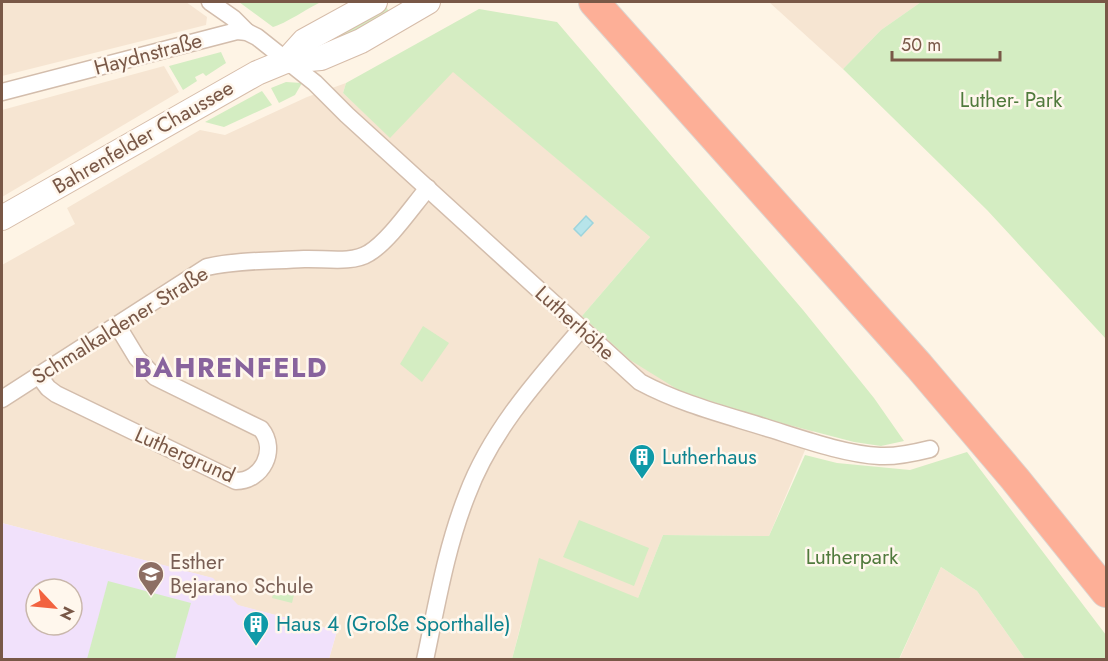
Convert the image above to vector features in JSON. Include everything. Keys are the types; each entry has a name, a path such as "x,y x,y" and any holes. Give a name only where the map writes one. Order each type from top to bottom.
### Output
{"highway":[{"path":"594,2 919,366 1107,592"},
{"path":"621,2 976,401 1107,560"}],"main road":[{"name":"Bahrenfelder Chaussee","path":"286,61 304,40 375,2"},
{"name":"Bahrenfelder Chaussee","path":"2,218 257,73 286,61 321,58 361,41 428,2"}],"street":[{"path":"210,2 286,61"},
{"name":"Haydnstraße","path":"2,92 237,31 247,32"},
{"name":"Lutherhöhe","path":"286,61 315,83 347,115 640,382 666,396 793,436 866,454 895,455 930,449"},
{"name":"Schmalkaldener Straße","path":"2,399 207,267 220,264 350,258 367,255 381,243 429,188"},
{"name":"Luthergrund","path":"39,376 56,394 236,481 244,481 260,470 268,454 269,445 267,436 261,429 155,376 137,358 117,325"},
{"path":"425,660 450,544 467,493 494,439 517,406 581,329"}],"shaded area":[{"path":"2,2 186,2 207,17 206,25 2,76"},
{"path":"769,2 921,2 881,30 843,69"},
{"path":"164,66 179,92 2,197 2,110"},
{"path":"453,71 650,237 582,316 762,418 813,431 769,536 663,535 638,598 521,624 512,659 329,659 337,631 237,605 212,578 2,523 2,265 75,224 67,208 200,130 225,135 307,97 346,83 343,93 390,137"},
{"name":"Esther Bejarano Schule","path":"2,523 213,578 238,605 337,631 329,659 2,659"},
{"path":"941,567 977,591 1025,659 899,660"}],"green space":[{"path":"239,2 321,2 273,27"},
{"name":"Luther- Park","path":"921,2 1106,2 1106,339 987,210 843,69 881,30"},
{"path":"385,5 391,15 327,47 320,39"},
{"path":"479,9 557,22 803,310 874,398 904,441 881,446 854,442 762,418 680,391 630,360 582,316 650,237 453,72 390,138 343,93 346,83"},
{"path":"221,52 226,63 206,76 203,73 195,77 197,81 183,90 169,66"},
{"path":"286,82 302,83 295,95 279,103 271,88"},
{"path":"262,91 272,105 224,127 205,122"},
{"path":"423,326 449,343 422,382 400,364"},
{"name":"Lutherpark","path":"967,452 1106,635 1106,659 1025,659 977,591 941,567 899,659 512,659 539,558 638,598 663,535 769,536 805,455 837,463 910,470"},
{"path":"579,520 649,548 634,586 563,557"},
{"path":"108,581 191,603 175,659 87,659"},
{"path":"275,586 295,591 292,603 272,598"}],"water":[{"path":"586,216 593,223 581,236 574,229"}],"place":[{"name":"Lutherhaus","path":"642,480"},
{"name":"Esther Bejarano Schule","path":"151,597"},
{"name":"Haus 4 (Große Sporthalle)","path":"256,647"}],"district":[{"name":"BAHRENFELD","path":"231,367"}]}
